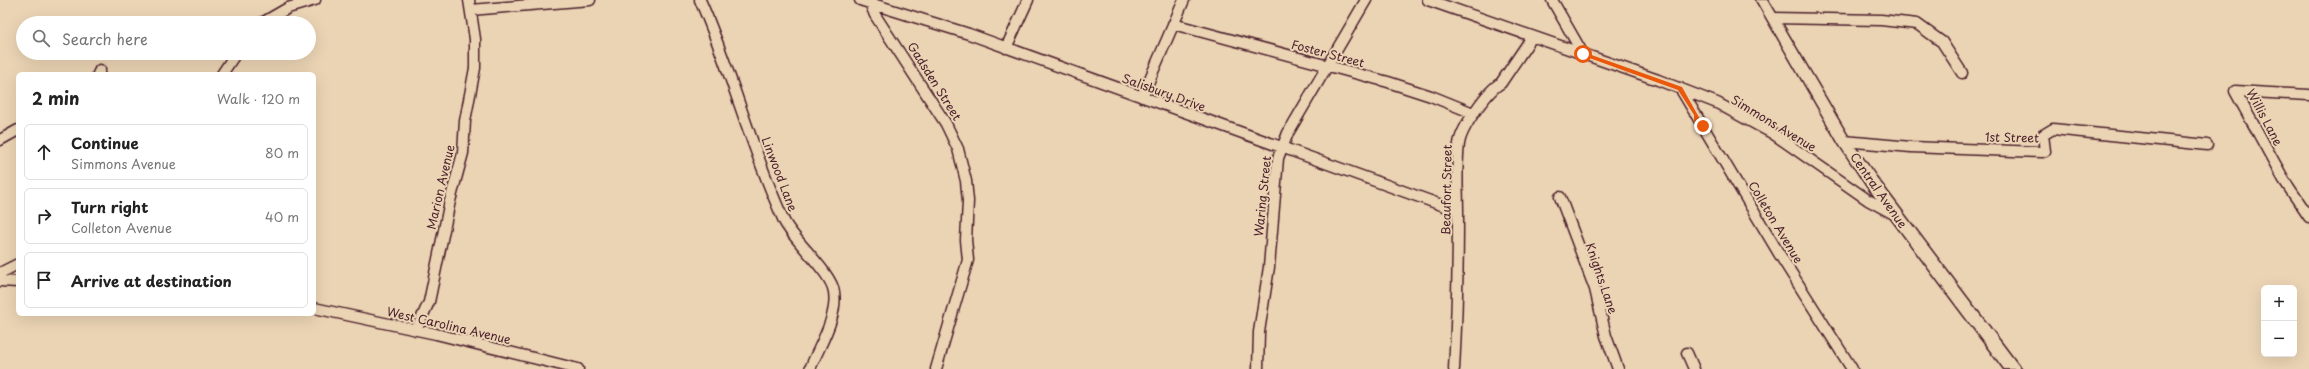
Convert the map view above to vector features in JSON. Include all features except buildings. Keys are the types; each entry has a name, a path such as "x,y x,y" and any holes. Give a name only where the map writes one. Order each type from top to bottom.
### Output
{"street":[{"path":"274,16 288,8 315,0"},
{"path":"470,5 590,0"},
{"name":"Linwood Lane","path":"700,0 719,42 732,85 772,195 788,227 818,265 834,290 835,307 810,369"},
{"name":"Salisbury Drive","path":"860,0 871,1 1006,48 1282,146 1458,211"},
{"path":"1006,48 1028,0"},
{"path":"1142,97 1184,0"},
{"name":"Waring Street","path":"1258,369 1259,332 1269,267 1275,212 1275,182 1282,146 1306,100 1328,66 1366,0"},
{"name":"Simmons Avenue","path":"1428,0 1680,88 1746,117 1823,166 1868,200 1894,214"},
{"path":"1552,0 1583,54"},
{"name":"Central Avenue","path":"1762,0 1844,141 1894,214 2013,369"},
{"name":"Gadsden Street","path":"871,1 875,15 938,106 956,140 966,180 968,197 965,246 968,260 936,369"},
{"name":"Marion Avenue","path":"416,330 429,302 455,178 463,153 474,68 475,39 470,5"},
{"path":"1773,18 1881,20 1917,24 1942,42 1962,73"},
{"name":"Foster Street","path":"1174,24 1208,35 1414,90 1473,113"},
{"name":"Beaufort Street","path":"1454,369 1457,322 1459,143 1464,128 1473,113 1491,94 1494,87 1501,83 1532,37"},
{"path":"223,72 231,60"},
{"name":"Colleton Avenue","path":"1680,88 1697,115 1698,121 1703,126 1778,252 1852,369"},
{"name":"Willis Lane","path":"2309,95 2235,91 2284,180 2309,217"},
{"name":"1st Street","path":"1844,141 1911,147 2042,152 2045,151 2043,135 2053,129 2207,145"},
{"path":"0,140 16,131"},
{"name":"Knights Lane","path":"1560,197 1595,289 1606,336 1618,369"},
{"path":"0,273 16,265"},
{"path":"0,281 16,282"},
{"name":"West Carolina Avenue","path":"316,308 416,330 575,369"},
{"path":"1687,353 1694,369"}],"route":[{"path":"1583,54 1680,88 1697,115 1698,121 1703,126"}]}
